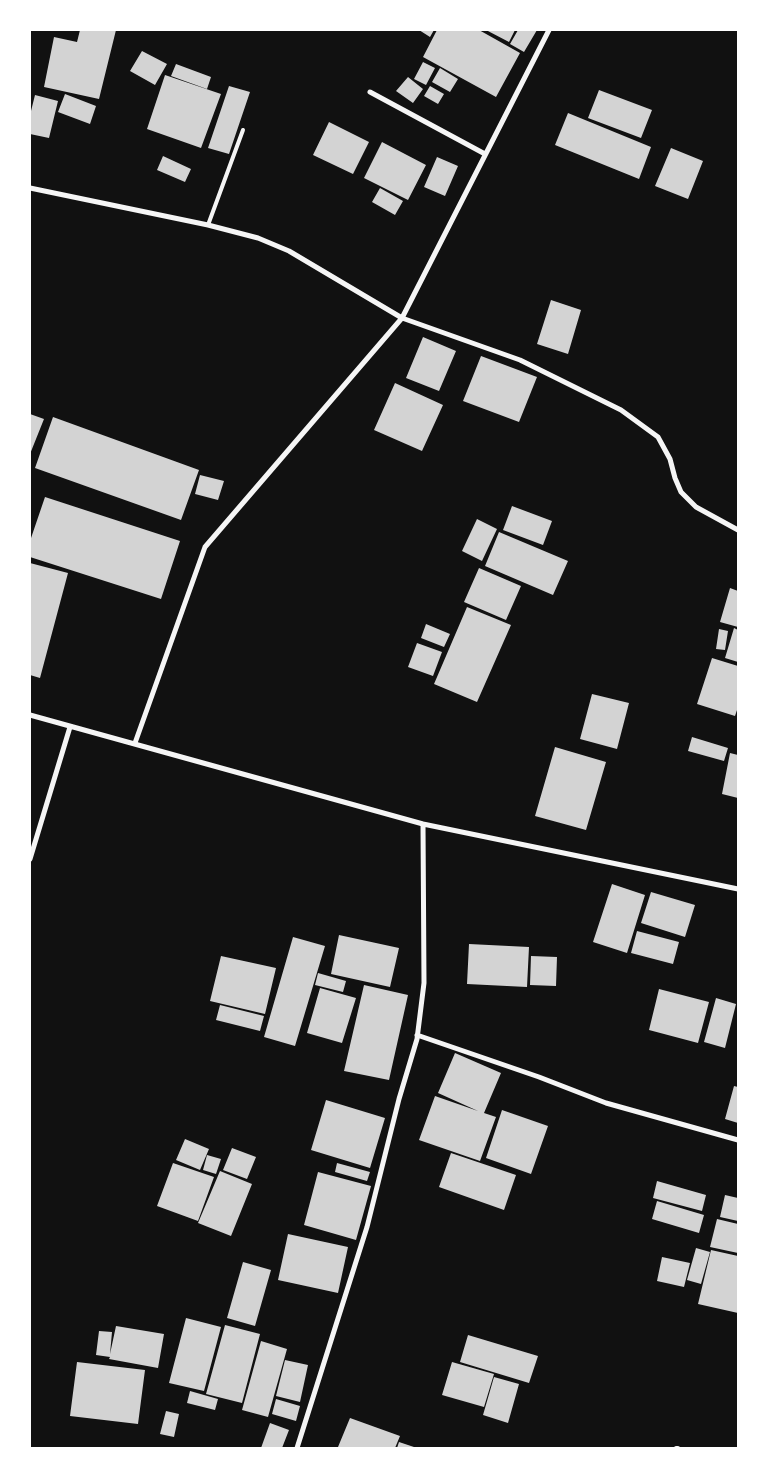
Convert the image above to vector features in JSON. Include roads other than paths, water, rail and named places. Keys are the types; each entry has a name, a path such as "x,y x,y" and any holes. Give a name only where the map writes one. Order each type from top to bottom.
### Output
{"street":[{"path":"135,744 205,547 402,318 549,30"},
{"path":"370,92 485,154"},
{"path":"30,188 208,225 258,238 289,251 402,318 520,360 621,410 658,437 670,459 681,492 696,507 738,530"},
{"path":"30,715 423,824 738,888"},
{"path":"30,859 70,727"},
{"path":"297,1448 367,1227 417,1035 424,983 423,824"},
{"path":"417,1035 539,1077 606,1103 738,1140"}],"lane":[{"path":"208,225 244,130"}]}
